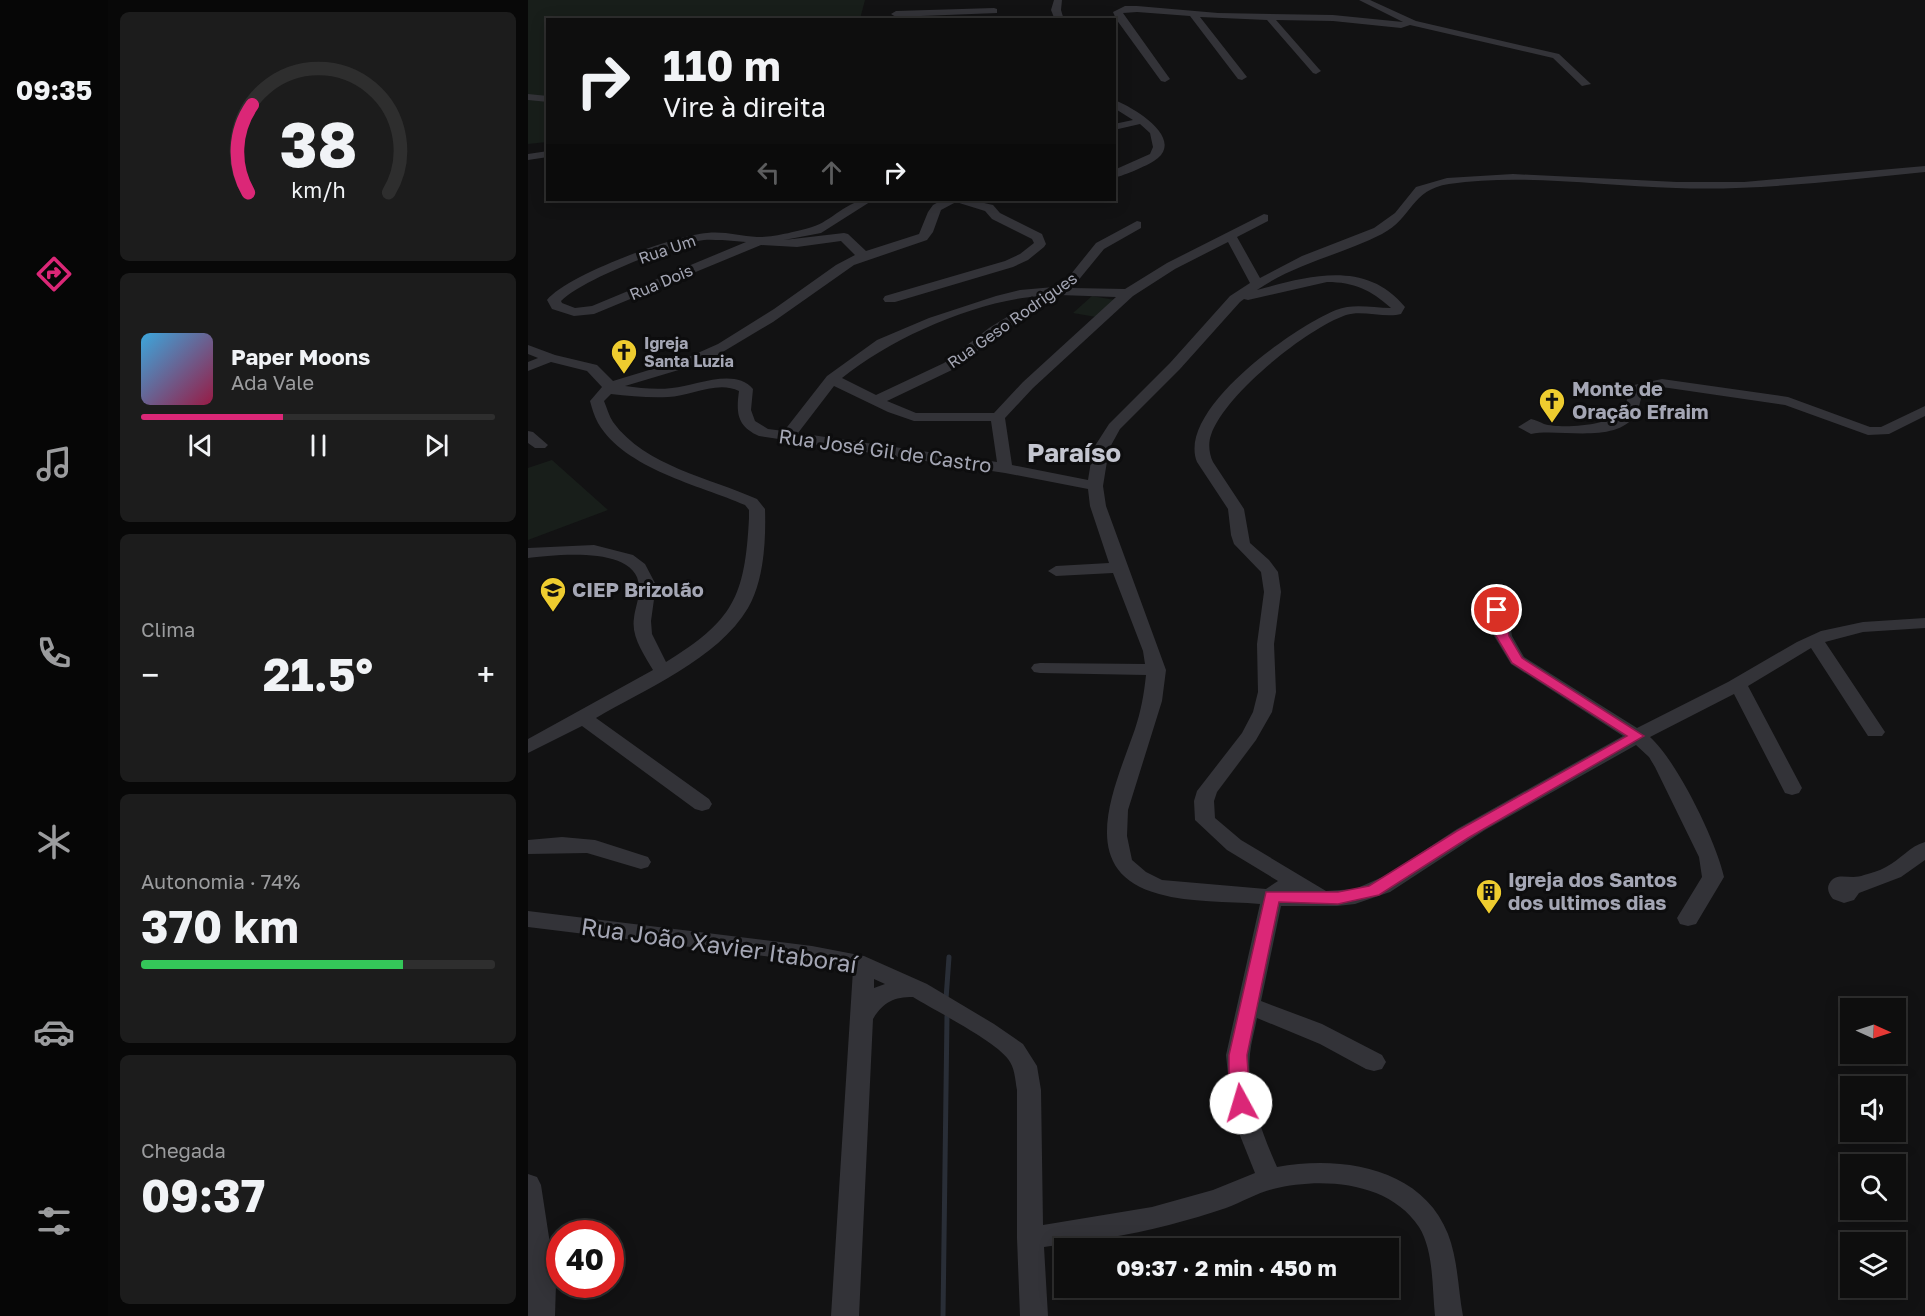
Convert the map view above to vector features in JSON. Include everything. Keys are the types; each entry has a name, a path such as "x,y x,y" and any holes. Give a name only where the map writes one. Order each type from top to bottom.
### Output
{"street":[{"path":"927,13 929,0"},
{"path":"1058,0 1056,10 1059,18"},
{"path":"1363,0 1409,20 1411,23"},
{"path":"896,14 993,15 999,2"},
{"path":"1165,79 1122,22 1118,12 1125,9 1137,9 1194,15 1333,18 1401,25 1411,23 1556,56 1586,84"},
{"path":"1194,15 1223,55 1242,76"},
{"path":"1270,18 1316,71"},
{"path":"528,97 546,99"},
{"path":"1116,104 1157,133 1157,152 1152,158 1116,174"},
{"path":"1116,127 1140,121"},
{"path":"528,157 546,154"},
{"path":"1924,170 1744,185 1677,185 1513,177 1447,181 1420,189 1399,216 1378,231 1306,259 1257,284 1235,299 1175,366 1114,427 1101,449 1095,486 1103,524 1152,651 1156,670 1155,688 1118,814 1118,847 1123,862 1138,878 1161,887 1320,898 1352,896 1373,891 1463,835 1637,736 1738,684 1815,640 1841,631 1925,623"},
{"path":"760,241 817,231 865,201"},
{"path":"528,747 583,718 699,649 729,622 741,607 757,535 757,509 751,502 648,459 622,441 606,421 597,399 613,386 677,367 710,352 779,312 841,267 863,255 908,244 923,237 930,229 934,209 949,201"},
{"path":"890,299 1009,264 1024,257 1040,244 1038,237 996,216 988,208 964,201"},
{"path":"832,379 892,409 914,417 998,417 1028,384 1128,293 1171,266 1264,218"},
{"name":"Rua Geso Rodrigues","path":"877,400 949,366 994,331 1076,278 1100,246 1137,225"},
{"path":"1230,235 1257,284"},
{"name":"Rua Um","path":"559,308 555,298 568,287 686,240 714,236 796,244 844,237 863,255"},
{"name":"Rua Dois","path":"559,308 574,312 594,309 760,241"},
{"path":"1235,299 1316,280 1343,277 1365,282 1398,307 1394,312 1367,309 1344,312 1294,338 1235,390 1215,413 1201,441 1202,455 1235,508 1241,542 1266,567 1272,579 1265,654 1267,697 1262,714 1252,731 1207,791 1204,801 1205,820 1234,844 1320,898"},
{"path":"787,437 832,379 856,358 906,329 1017,294 1128,293"},
{"path":"528,349 550,358 592,368 613,386"},
{"path":"528,367 550,358"},
{"path":"1538,428 1578,430 1603,427 1629,413 1635,393 1639,388 1662,383 1775,398 1808,407 1859,429 1872,432 1887,430 1925,410"},
{"name":"Rua José Gil de Castro","path":"613,386 667,393 726,384 741,385 746,389 743,408 750,424 765,433 1005,468 1095,486"},
{"path":"998,417 1005,468"},
{"path":"528,435 540,445"},
{"path":"528,553 570,548 594,550 630,562 642,571 648,588 642,621 643,630 663,671"},
{"path":"1056,572 1119,568"},
{"path":"1496,596 1503,636 1517,660 1637,736 1656,753 1665,767 1712,868 1713,877 1688,918"},
{"path":"1815,640 1875,732"},
{"path":"1040,668 1156,670"},
{"path":"1738,684 1792,788"},
{"path":"583,718 702,804"},
{"path":"528,847 580,845 641,862"},
{"path":"1851,888 1894,872 1925,849"},
{"path":"1270,1179 1248,1128 1238,1079 1238,1055 1272,896 1283,885 1281,874"},
{"name":"Rua João Xavier Itaboraí","path":"528,919 812,954 864,964 919,990 1008,1045 1021,1057 1026,1066 1029,1090 1030,1238 1034,1316"},
{"path":"845,1316 864,964"},
{"path":"861,1018 869,1005 885,993 904,988 919,990"},
{"path":"1250,1006 1301,1023 1339,1040 1374,1062"},
{"path":"1030,1238 1112,1226 1168,1214 1215,1200 1270,1179 1298,1174 1354,1176 1377,1183 1410,1200 1423,1212 1433,1229 1440,1251 1449,1316"},
{"path":"528,1185 543,1283 541,1316"}],"shaded area":[{"path":"528,0 865,0 860,18 546,18 546,142 528,144"},
{"path":"1092,296 1115,300 1096,317 1073,313"},
{"path":"552,460 608,510 528,540 528,468"}],"waterway":[{"path":"946,999 949,957"},
{"path":"943,1316 947,1016"}],"place":[{"name":"Igreja Santa Luzia","path":"624,375"},
{"name":"Monte de Oração Efraim","path":"1552,424"},
{"name":"CIEP Brizolão","path":"553,613"},
{"name":"Igreja dos Santos dos ultimos dias","path":"1489,915"}],"district":[{"name":"Paraíso","path":"1074,453"}],"route":[{"path":"1241,1103 1238,1055 1272,896 1338,898 1373,891 1463,835 1590,765 1637,736 1533,673 1517,660 1509,650 1503,636 1497,610"}]}
